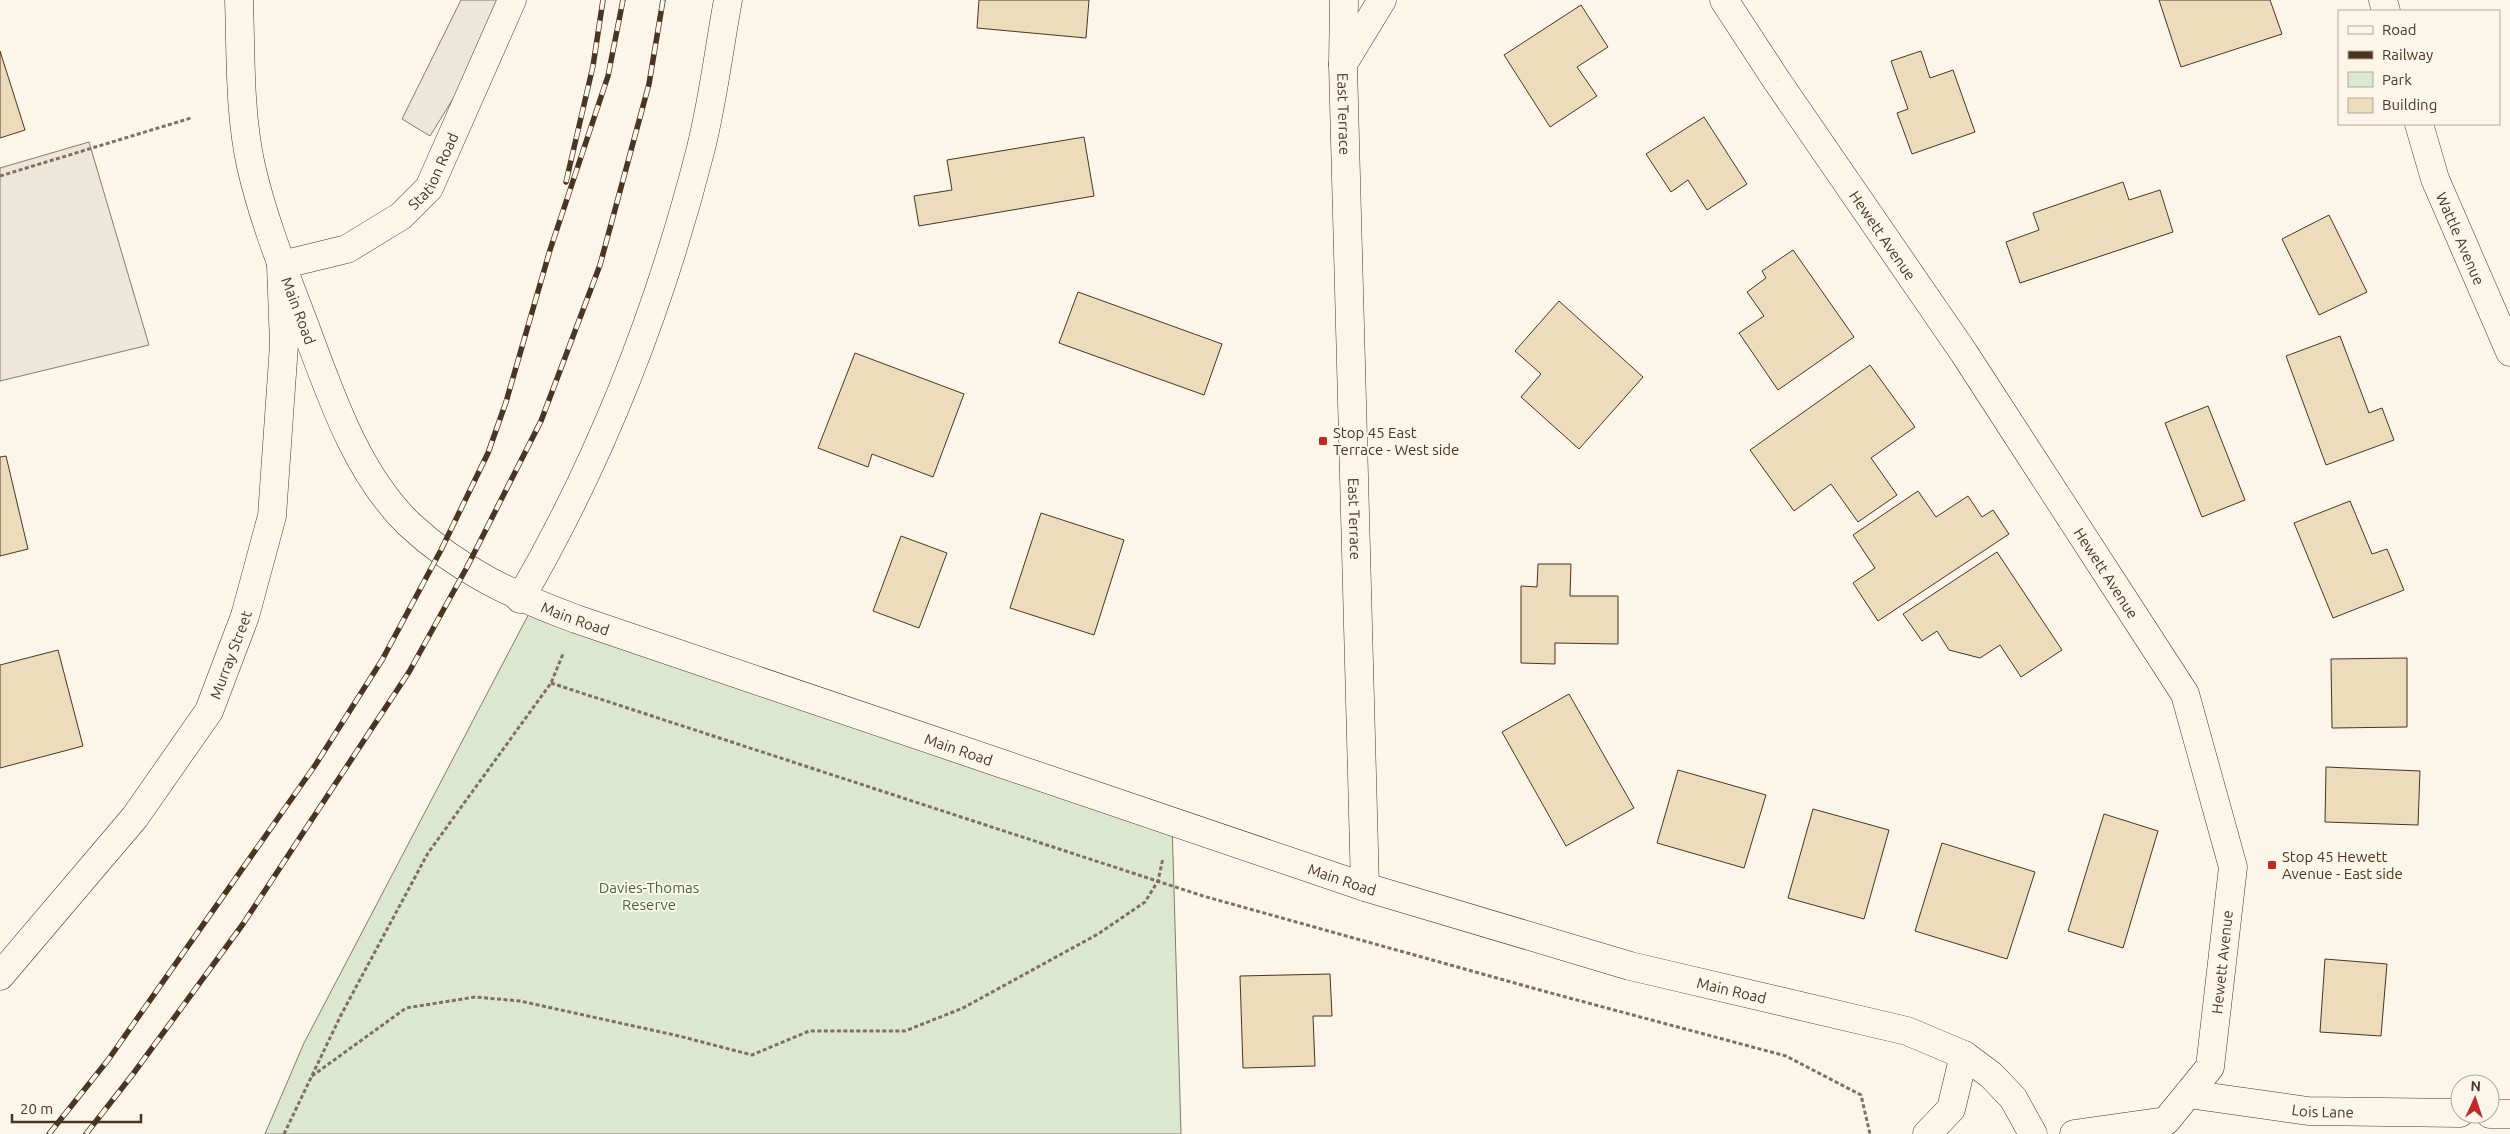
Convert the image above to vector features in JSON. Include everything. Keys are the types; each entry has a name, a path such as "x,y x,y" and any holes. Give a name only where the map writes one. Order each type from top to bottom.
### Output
{"street":[{"name":"Main Road","path":"239,0 243,112 251,167 281,265 344,431 385,496 410,524 466,569 520,598 576,619 1365,888 1630,966 1907,1031 1964,1055 1991,1075 2013,1098 2033,1134"},
{"name":"Station Road","path":"281,265 347,249 401,216 430,188 512,0"},
{"path":"520,598 559,531 615,410 668,268 701,147 728,0"},
{"name":"East Terrace","path":"1344,0 1343,65 1365,888"},
{"path":"1343,65 1382,0"},
{"name":"Hewett Avenue","path":"1724,0 1777,81 1964,353 2185,694 2233,867 2210,1067 2166,1121 2074,1134"},
{"name":"Wattle Avenue","path":"2419,125 2435,179 2510,352"},
{"name":"Murray Street","path":"0,976 135,816 209,711 245,616 272,516 284,345 281,265"},
{"path":"1926,1134 1951,1109 1964,1055"},
{"name":"Lois Lane","path":"2188,1094 2308,1111 2450,1113"}],"path":[{"path":"0,176 191,118"},
{"path":"284,1134 341,1015 428,853 551,683 576,619"},
{"path":"551,683 1158,881 1537,990 1786,1056 1861,1095 1870,1134"},
{"path":"312,1076 406,1008 475,996 520,1001 679,1036 752,1055 809,1031 905,1031 963,1008 1098,934 1145,902 1158,881 1172,821"}],"green space":[{"name":"Davies-Thomas Reserve","path":"534,604 1172,821 1181,1134 265,1134 304,1043"}],"shaded area":[{"path":"461,0 511,0 510,7 430,136 402,119"},
{"path":"89,142 149,345 0,381 0,168"}],"building":[{"path":"979,0 1089,0 1086,38 977,28"},
{"path":"2159,0 2270,0 2282,34 2181,67"},
{"path":"1581,5 1608,47 1577,67 1597,96 1550,127 1504,55"},
{"path":"0,51 25,130 0,138"},
{"path":"1921,51 1930,78 1953,70 1975,132 1912,154 1897,113 1908,109 1891,61"},
{"path":"1704,117 1747,184 1707,210 1688,180 1671,192 1646,154"},
{"path":"1084,137 1094,196 919,226 914,196 952,190 947,160"},
{"path":"2123,182 2129,200 2160,190 2173,232 2020,283 2006,242 2039,230 2033,213"},
{"path":"2329,215 2367,292 2319,315 2282,239"},
{"path":"1793,250 1854,337 1778,390 1739,333 1764,316 1747,292 1766,278 1762,271"},
{"path":"1078,292 1222,344 1204,395 1059,343"},
{"path":"1559,301 1643,377 1579,449 1521,397 1541,374 1515,351"},
{"path":"2340,336 2369,413 2382,408 2394,440 2326,465 2286,356"},
{"path":"855,353 964,394 933,477 872,454 868,467 818,448"},
{"path":"1870,365 1915,427 1871,458 1897,495 1858,522 1831,484 1794,511 1750,450"},
{"path":"2208,406 2245,500 2202,517 2165,423"},
{"path":"6,456 28,549 0,556 0,457"},
{"path":"1918,491 1936,517 1968,496 1982,517 1993,510 2009,534 1878,621 1853,583 1875,568 1853,535"},
{"path":"2350,501 2372,554 2387,549 2404,590 2333,618 2294,523"},
{"path":"1041,513 1124,540 1094,635 1010,608"},
{"path":"901,536 947,553 919,628 873,611"},
{"path":"1997,552 2062,650 2021,677 2000,645 1980,658 1949,650 1937,631 1922,641 1903,614"},
{"path":"1538,564 1571,564 1570,596 1618,596 1618,644 1555,643 1555,664 1521,663 1521,586 1537,587"},
{"path":"58,650 83,746 0,768 0,665"},
{"path":"2407,658 2407,727 2332,728 2331,659"},
{"path":"1569,694 1634,808 1566,846 1502,732"},
{"path":"2326,767 2420,771 2418,825 2325,822"},
{"path":"1678,770 1766,795 1744,868 1657,843"},
{"path":"1813,809 1889,830 1864,919 1788,898"},
{"path":"2104,814 2158,831 2123,948 2068,931"},
{"path":"1942,843 2035,872 2007,959 1915,931"},
{"path":"2325,959 2387,964 2381,1036 2320,1032"},
{"path":"1330,974 1332,1016 1313,1016 1315,1066 1243,1068 1240,976"}],"railway":[{"path":"566,182 593,66 603,0"},
{"path":"49,1134 108,1060 316,764 382,660 441,550 488,453 506,402 550,250 608,76 623,0"},
{"path":"86,1134 133,1074 243,924 409,672 466,569 541,421 600,265 649,84 663,0"}],"place":[{"name":"Stop 45 East Terrace - West side","path":"1323,441"},
{"name":"Stop 45 Hewett Avenue - East side","path":"2272,865"}]}
